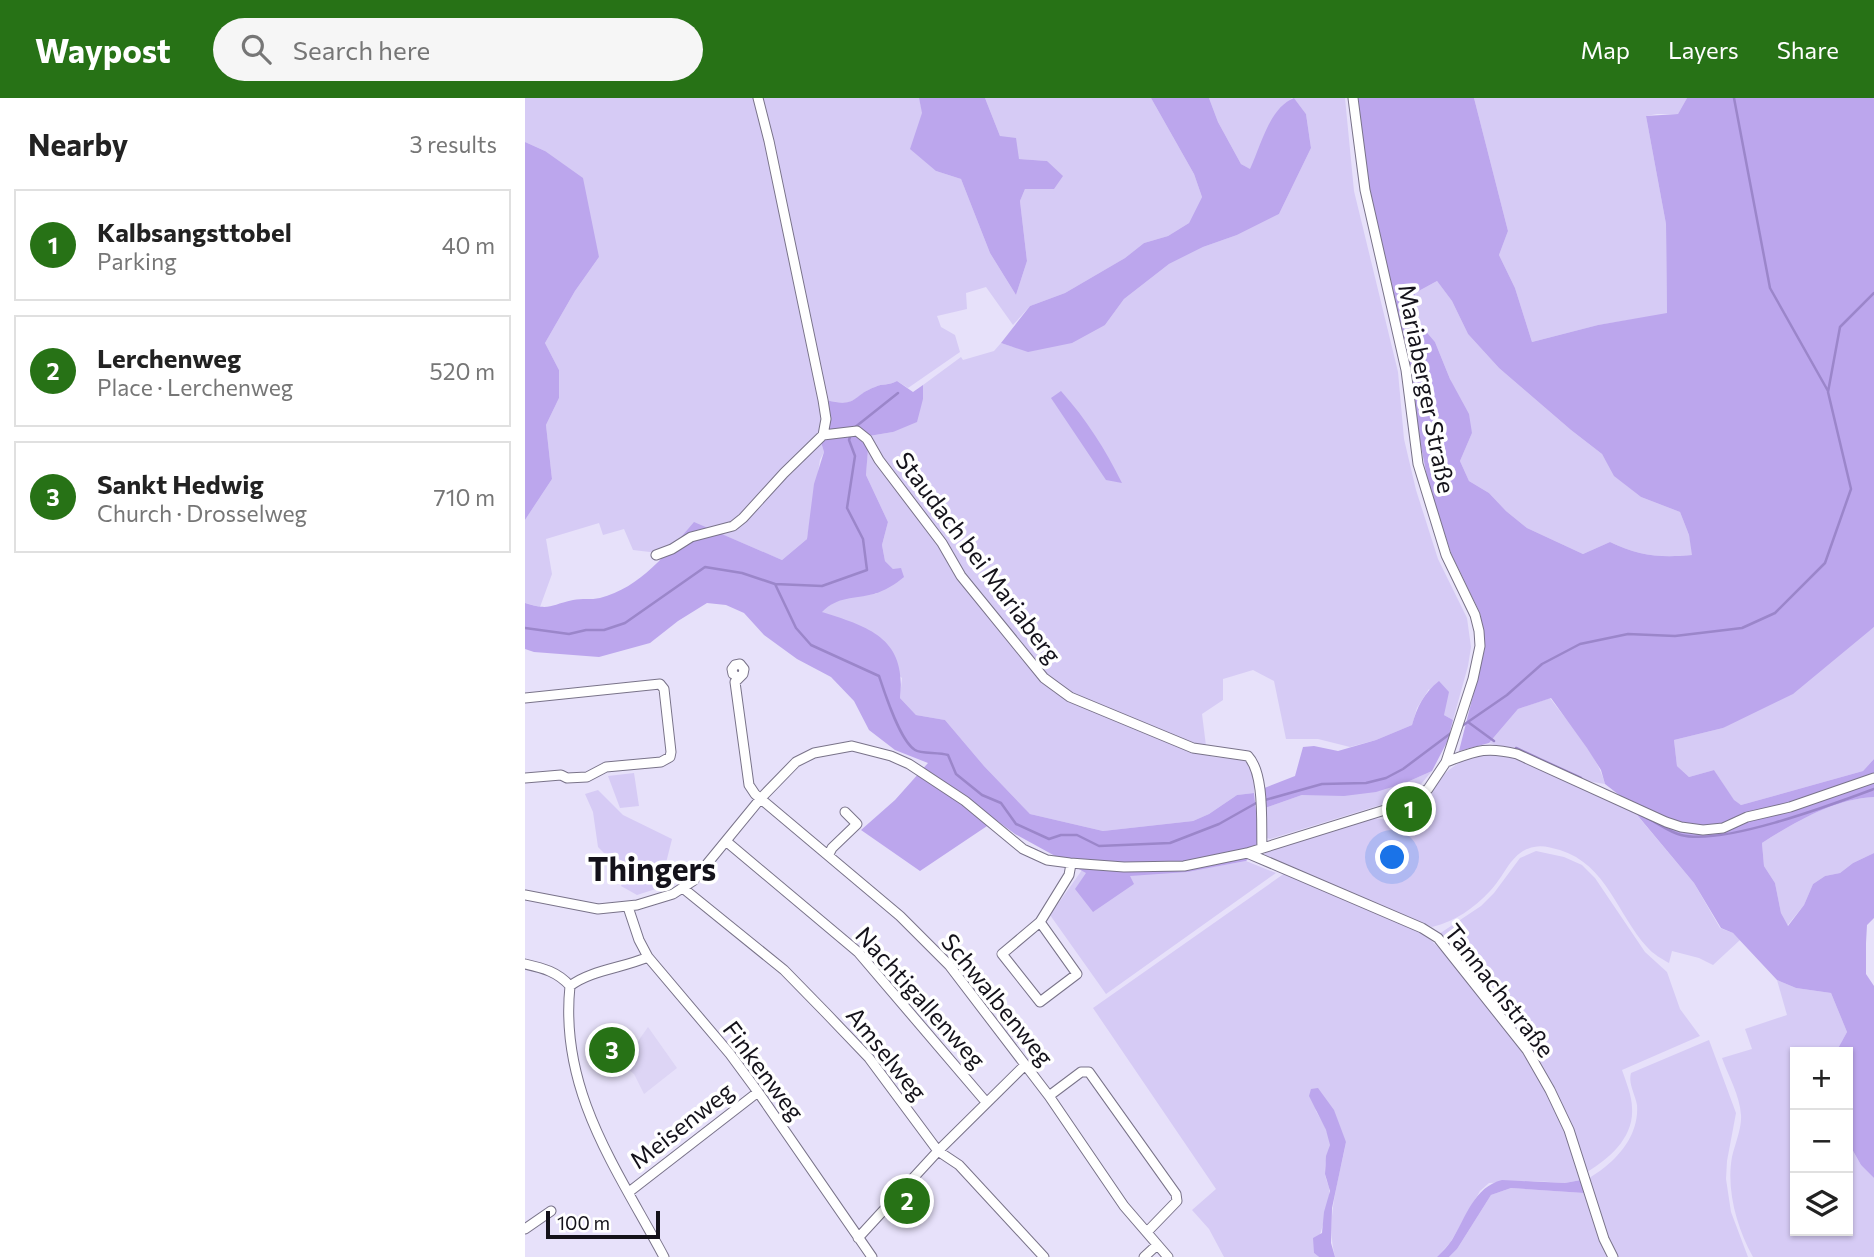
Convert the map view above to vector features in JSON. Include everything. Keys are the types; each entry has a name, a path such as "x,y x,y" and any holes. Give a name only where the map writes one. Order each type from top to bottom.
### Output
{"street":[{"path":"656,555 673,549 691,537 733,526 743,519 784,473 828,435 758,98"},
{"name":"Mariaberger Straße","path":"525,895 598,909 628,907 659,900 684,889 727,842 761,797 796,762 814,752 852,746 866,748 909,764 965,800 1023,849 1047,860 1071,864 1184,866 1247,853 1404,804 1428,789 1446,762 1452,745 1479,656 1479,631 1475,615 1446,555 1417,464 1406,370 1364,190 1353,98"},
{"name":"Staudach bei Mariaberg","path":"828,435 857,431 867,439 879,460 942,543 961,576 1044,678 1070,697 1193,748 1248,756 1254,762 1258,774 1262,848"},
{"path":"738,677 735,682 750,785 761,797"},
{"path":"525,698 660,684 664,689 671,752 670,757 661,762 606,767 587,777 567,778 561,775 525,778"},
{"path":"1446,762 1483,749 1496,748 1517,754 1666,822 1703,830 1732,825 1747,817 1821,797 1874,778"},
{"name":"Schwalbenweg","path":"761,797 899,916 949,965 1049,1096 1124,1206 1168,1257"},
{"path":"829,855 832,848 857,824 845,812"},
{"name":"Nachtigallenweg","path":"727,842 858,952 986,1102"},
{"name":"Tannachstraße","path":"1247,853 1422,928 1438,939 1527,1050 1550,1090 1569,1130 1604,1239 1613,1257"},
{"path":"1040,922 1077,974 1040,1002 1002,954 1040,922 1069,875 1071,864"},
{"name":"Amselweg","path":"684,889 783,970 826,1013 869,1058 938,1150 968,1174 1044,1257"},
{"name":"Finkenweg","path":"628,907 648,957 730,1054 872,1257"},
{"path":"648,957 629,966 579,979 570,986 568,1004 572,1055 580,1092 591,1123 664,1257"},
{"path":"525,964 545,968 562,977 570,986"},
{"path":"858,1237 938,1150 1025,1065"},
{"path":"1049,1096 1081,1072 1089,1072 1176,1194 1177,1201 1147,1232"},
{"name":"Meisenweg","path":"629,1192 758,1092"},
{"path":"525,1229 551,1211"},
{"path":"1144,1257 1157,1245"}],"shaded area":[{"path":"525,98 756,98 822,416 821,429 815,439 742,518 667,554 633,550 624,529 603,535 599,523 546,539 552,574 540,607 525,603 525,520 552,479 546,425 559,398 559,370 545,343 575,291 599,257 545,151 525,142"},
{"path":"761,98 919,98 936,171 961,179 990,253 1016,295 1027,261 1020,201 1025,189 1054,189 1047,161 1019,159 1000,136 985,98 1151,98 1194,174 1202,197 1189,223 1168,236 1144,243 1125,258 1065,293 1030,306 1013,325 986,287 966,293 967,309 937,316 941,327 955,335 960,352 908,388 897,381 878,386 849,402 826,400"},
{"path":"919,98 985,98 1000,136 1016,138 1019,159 1047,161 1063,176 1054,189 1025,189 1020,201 1027,261 1016,295 990,253 961,179 936,171 910,149 922,113"},
{"path":"1151,98 1209,98 1218,122 1241,164 1250,169 1272,119 1285,103 1294,98 1306,114 1311,148 1279,214 1169,264 1124,299 1105,325 1072,343 1028,352 1001,343 1030,306 1065,293 1125,258 1144,243 1168,236 1189,223 1202,197 1194,174"},
{"path":"1209,98 1292,98 1272,122 1251,170 1241,164 1218,122"},
{"path":"1294,98 1345,98 1354,191 1398,372 1404,439 1416,490 1438,559 1467,618 1471,647 1453,720 1444,715 1429,689 1417,708 1412,725 1376,740 1350,747 1318,739 1286,739 1274,681 1253,670 1223,679 1223,700 1202,714 1206,746 1193,746 1071,694 1047,677 961,569 881,459 869,436 893,432 923,399 923,385 961,357 963,360 994,351 1001,343 1013,347 1105,325 1124,299 1169,264 1279,214 1311,148 1306,114"},
{"path":"1357,98 1474,98 1508,231 1499,255 1515,288 1532,342 1598,325 1667,313 1666,224 1646,116 1678,114 1687,98 1874,98 1874,627 1793,694 1723,728 1674,740 1677,766 1689,777 1714,770 1734,800 1741,805 1863,771 1874,759 1874,797 1830,807 1762,843 1764,866 1775,883 1781,913 1788,926 1804,905 1813,884 1825,876 1840,873 1874,853 1874,918 1867,925 1866,974 1874,986 1874,1178 1861,1165 1853,1151 1853,1047 1839,1047 1847,1032 1831,993 1796,988 1777,980 1733,933 1721,928 1694,883 1623,798 1605,784 1601,770 1551,698 1518,709 1489,743 1459,751 1485,648 1480,613 1451,553 1429,487 1419,436 1411,369 1369,188","holes":["1437,281 1452,301 1468,334 1499,368 1602,454 1614,476 1641,497 1680,512 1689,535 1692,555 1650,555 1610,542 1583,554 1527,528 1489,493 1469,481 1460,461 1472,433 1469,414 1450,379 1435,342 1418,322 1415,293"]},
{"path":"1474,98 1687,98 1678,114 1646,116 1666,224 1667,314 1598,325 1532,342 1515,288 1499,255 1508,231"},
{"path":"525,142 545,151 583,178 599,257 575,291 545,343 559,370 559,398 546,425 552,479 525,520"},
{"path":"1437,281 1452,301 1468,334 1499,368 1602,454 1615,476 1641,497 1680,512 1693,555 1650,555 1610,542 1583,554 1527,528 1489,493 1469,481 1460,461 1472,433 1435,342 1418,322 1415,293"},
{"path":"897,381 913,392 923,385 923,399 917,422 893,432 869,436 866,475 888,522 882,545 885,561 893,569 901,568 904,577 882,591 834,603 822,612 855,623 881,638 891,648 897,661 901,678 900,698 916,715 945,720 1030,814 1103,831 1193,821 1209,814 1237,795 1254,793 1260,847 1246,861 1187,872 1130,876 1134,884 1093,912 1075,889 1086,873 1015,834 996,820 920,871 861,830 895,800 928,763 895,750 869,730 854,701 831,677 797,659 764,635 744,613 726,605 707,603 650,643 599,657 525,649 525,603 540,607 550,606 576,599 600,598 614,593 652,568 694,522 782,560 807,539 814,484 824,452 821,442 826,400 849,402 867,390"},
{"path":"1061,391 1095,435 1122,483 1106,480 1051,398"},
{"path":"821,442 824,452 820,460 807,539 782,560 719,533 734,527 786,473"},
{"path":"868,445 1042,681 1054,692 1192,751 1214,757 1245,760 1255,775 1254,793 1237,795 1209,814 1193,821 1103,831 1030,814 945,720 916,715 900,698 902,678 821,611 840,600 876,594 893,569 885,561 882,545 888,522 866,475"},
{"path":"1874,627 1874,759 1863,771 1741,805 1734,801 1714,770 1689,777 1677,766 1674,740 1723,728"},
{"path":"1439,681 1449,692 1444,715 1453,720 1448,740 1432,771 1376,792 1344,796 1302,795 1265,808 1262,789 1295,776 1303,747 1314,746 1338,751 1376,740 1412,725 1422,701"},
{"path":"1550,698 1589,750 1605,784 1581,780 1541,758 1489,743 1518,709"},
{"path":"1483,751 1517,756 1601,794 1636,814 1694,883 1720,928 1733,933 1740,940 1713,965 1699,958 1672,951 1669,963 1647,947 1610,892 1589,867 1576,857 1547,847 1534,847 1520,853 1478,903 1457,917 1432,927 1264,855 1266,852 1373,819 1406,823 1418,821 1426,816 1433,791 1443,775 1462,761"},
{"path":"1432,771 1416,790 1400,799 1267,838 1265,808 1302,795 1405,783"},
{"path":"634,773 639,806 620,808 608,776"},
{"path":"598,790 623,815 672,839 666,863 671,884 637,895 621,886 627,870 623,861 604,853 598,847 593,812 585,794"},
{"path":"1874,797 1874,853 1840,873 1825,876 1813,884 1804,905 1787,926 1781,913 1775,883 1764,866 1762,843 1830,807"},
{"path":"1536,851 1564,857 1582,865 1595,878 1645,952 1667,972 1680,1009 1700,1036 1622,1070 1632,1103 1629,1128 1619,1146 1587,1172 1552,1089 1439,934 1481,906 1520,858"},
{"path":"1246,861 1276,873 1106,994 1050,915 1082,870 1087,873 1148,874"},
{"path":"1285,873 1421,931 1439,948 1499,1021 1540,1081 1566,1129 1581,1180 1565,1183 1489,1183 1480,1191 1450,1243 1437,1257 1335,1257 1332,1214 1346,1142 1315,1109 1330,1140 1325,1168 1329,1188 1328,1201 1314,1253 1319,1257 1224,1257 1209,1229 1192,1210 1216,1189 1093,1008"},
{"path":"1777,980 1796,988 1831,993 1847,1032 1839,1047 1790,1047 1790,1236 1853,1236 1853,1151 1861,1165 1874,1178 1874,1257 1753,1257 1742,1234 1731,1182 1732,1157 1741,1115 1736,1093 1722,1058 1752,1049 1745,1029 1787,1015"},
{"path":"648,1027 677,1068 644,1094 634,1074 628,1069 624,1055 632,1050"},
{"path":"1709,1040 1736,1113 1726,1179 1731,1212 1748,1257 1616,1257 1587,1180 1618,1154 1633,1132 1637,1105 1631,1085 1631,1073"},
{"path":"1318,1088 1334,1110 1346,1142 1332,1208 1331,1243 1335,1257 1319,1257 1314,1253 1313,1238 1322,1233 1330,1191 1325,1174 1330,1145 1326,1130 1309,1096 1311,1089"},
{"path":"1502,1180 1565,1183 1581,1180 1584,1193 1511,1188 1491,1195 1457,1249 1449,1257 1437,1257 1452,1240 1478,1196 1484,1189"},
{"path":"1511,1188 1584,1193 1610,1257 1449,1257 1457,1249 1491,1195"}],"waterway":[{"path":"1734,98 1770,288 1828,391"},
{"path":"1462,726 1507,695 1542,664 1580,644 1628,634 1675,636 1742,628 1775,613 1825,563 1851,489 1828,392 1840,327 1874,293"},
{"path":"854,428 898,393"},
{"path":"775,584 822,586 867,570 863,539 847,508 855,456 849,440 851,434"},
{"path":"525,628 569,634 604,630 625,623 705,567 742,573 775,584 796,628 811,645 879,676 889,705 909,745 921,752 948,755 956,774 982,795 1001,803 1016,824 1049,839 1061,835 1077,835 1099,846 1170,843 1219,824 1258,802"},
{"path":"1468,722 1494,741"},
{"path":"1265,800 1322,784 1366,783 1386,778 1403,769 1451,733"},
{"path":"1516,748 1581,778"},
{"path":"1647,818 1681,835 1722,835 1777,822 1874,789"}],"place":[{"name":"Kalbsangsttobel","path":"1409,809"},
{"name":"Sankt Hedwig","path":"612,1050"},
{"name":"Lerchenweg","path":"907,1201"}],"district":[{"name":"Thingers","path":"652,870"}]}
